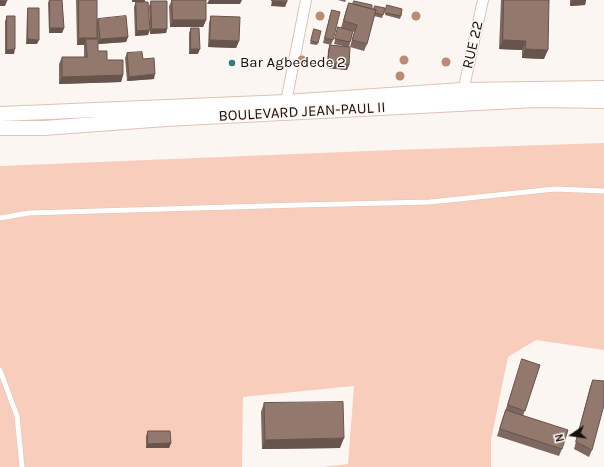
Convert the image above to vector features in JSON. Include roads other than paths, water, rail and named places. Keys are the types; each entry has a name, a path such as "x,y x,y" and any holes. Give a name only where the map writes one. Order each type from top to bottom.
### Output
{"main road":[{"name":"BOULEVARD JEAN-PAUL II","path":"0,128 44,128 462,96 604,88"},
{"name":"BOULEVARD JEAN-PAUL II","path":"0,114 462,96 536,100 604,101"}],"street":[{"path":"286,102 306,0"},
{"name":"RUE 22","path":"462,96 483,0"}],"lane":[{"path":"0,218 36,212 299,204 430,202 555,189 604,191"},
{"path":"0,370 16,416 22,467"}],"place":[{"name":"Bar Agbedede 2","path":"232,63"}]}
